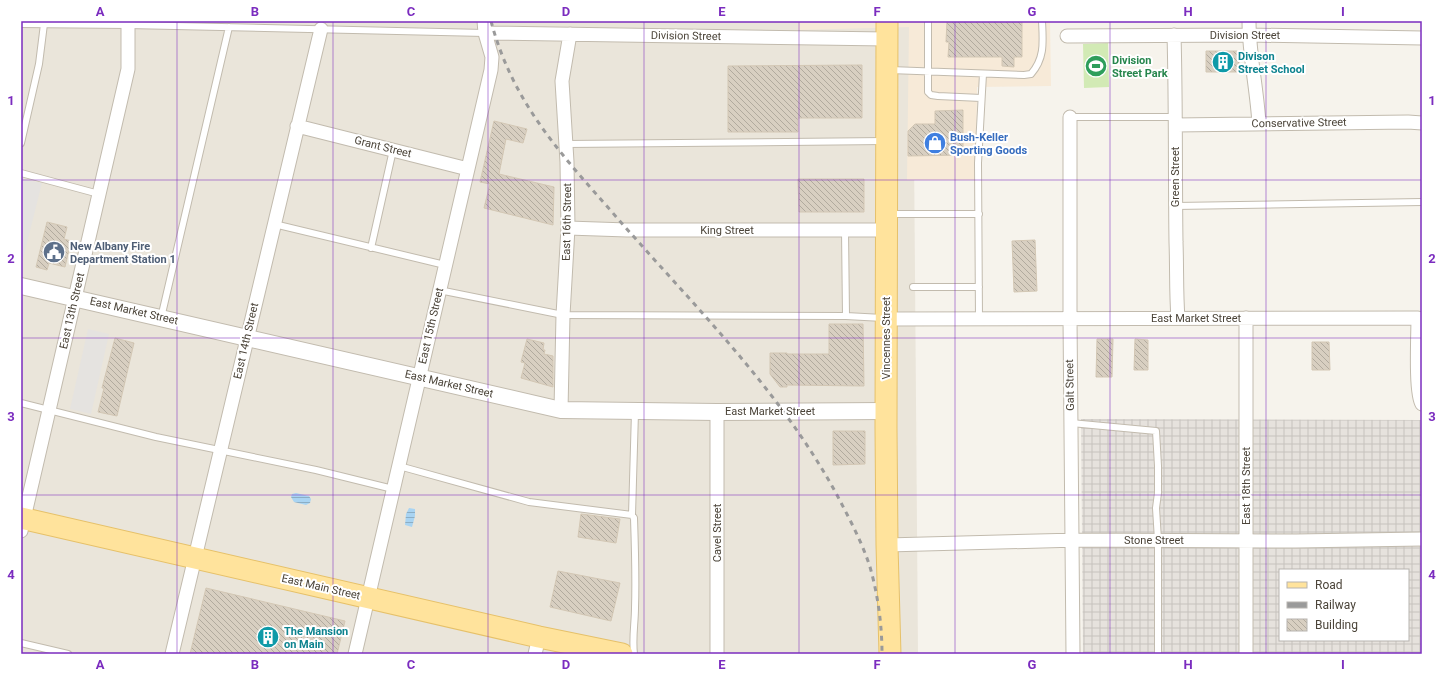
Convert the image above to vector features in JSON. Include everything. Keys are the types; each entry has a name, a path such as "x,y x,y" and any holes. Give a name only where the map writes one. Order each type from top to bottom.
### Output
{"main road":[{"name":"Vincennes Street","path":"887,30 885,222 887,545 890,654"},
{"name":"East Main Street","path":"22,525 367,604 560,654"},
{"name":"East Main Street","path":"537,647 622,654"}],"street":[{"path":"1249,21 1249,34 1258,99 1259,124"},
{"name":"East 13th Street","path":"22,525 128,69 128,23"},
{"name":"Division Street","path":"485,27 570,34 887,30"},
{"name":"East 15th Street","path":"355,654 491,70 492,57 485,27"},
{"name":"East 14th Street","path":"172,654 321,29"},
{"name":"East 16th Street","path":"561,410 563,315 568,228 566,144 562,82 570,34"},
{"name":"Division Street","path":"1068,36 1249,34 1422,38"},
{"name":"Green Street","path":"1174,36 1176,121 1176,292 1178,318"},
{"name":"Galt Street","path":"1070,117 1073,654"},
{"name":"Conservative Street","path":"1176,121 1259,124 1422,123"},
{"name":"Grant Street","path":"297,126 468,168"},
{"name":"King Street","path":"568,228 627,230 845,230 885,222"},
{"name":"East Market Street","path":"21,286 561,410 717,412 886,411"},
{"name":"East 18th Street","path":"1246,318 1246,654"},
{"name":"East Market Street","path":"886,319 1420,318 1418,389 1420,402 1422,404"},
{"name":"Cavel Street","path":"717,412 717,654"},
{"name":"Stone Street","path":"887,545 1072,540 1422,539"}],"lane":[{"path":"928,21 928,92 931,95 981,98"},
{"path":"887,70 1024,76 1031,74 1040,61 1042,52 1042,21"},
{"path":"21,24 128,23 321,29 485,27"},
{"path":"21,143 30,109 39,64 44,24"},
{"path":"161,318 229,27"},
{"path":"979,319 978,163 983,74"},
{"path":"1070,117 1176,121"},
{"path":"566,144 886,141"},
{"path":"371,248 393,150"},
{"path":"21,173 99,194"},
{"path":"1175,206 1422,202"},
{"path":"885,222 979,214"},
{"path":"274,224 445,265"},
{"path":"845,230 846,316"},
{"path":"914,287 979,287"},
{"path":"439,290 563,315 846,316 886,319"},
{"path":"21,403 156,437 316,470 393,489"},
{"path":"634,654 635,539 634,518 632,515 635,410"},
{"path":"1071,423 1156,431 1158,493 1156,508 1158,540 1158,654"},
{"path":"398,466 529,502 632,515"},
{"path":"21,643 68,654"}],"shaded area":[{"path":"21,21 913,21 918,654 21,654"},
{"path":"798,21 1050,21 1051,86 977,87 976,180 907,180 909,27 798,30"},
{"path":"21,179 42,183 22,263 21,263"},
{"path":"88,329 109,334 91,414 70,409"},
{"path":"1081,419 1422,420 1422,654 1083,654"}],"green space":[{"name":"Division Street Park","path":"1108,43 1109,87 1084,88 1083,44"}],"water":[{"path":"296,493 309,496 311,499 310,503 306,505 294,502 291,497 292,494"},
{"path":"409,508 415,509 412,527 405,525 406,514"}],"building":[{"path":"947,21 1022,21 1022,57 1014,57 1014,67 1002,66 1002,57 948,57 949,42 946,42"},
{"name":"Divison Street School","path":"1206,51 1239,51 1239,72 1206,72"},
{"path":"862,65 862,118 798,118 798,132 728,132 728,66"},
{"name":"Bush-Keller Sporting Goods","path":"963,110 963,155 908,156 908,131 915,124 935,124 935,111"},
{"path":"494,121 527,129 523,143 506,139 499,174 554,187 553,225 484,208 490,184 480,182"},
{"path":"798,179 864,179 864,212 799,212"},
{"name":"New Albany Fire Department Station 1","path":"47,222 67,227 64,239 71,241 65,267 49,263 47,270 36,267"},
{"path":"1035,240 1037,291 1014,292 1012,241"},
{"path":"829,324 863,324 864,386 787,385 787,387 780,387 770,374 770,353 829,354"},
{"path":"115,338 134,343 117,416 98,412 104,388 102,388"},
{"path":"527,339 544,343 544,354 553,356 553,387 521,378 525,363 521,362"},
{"path":"1097,339 1113,339 1112,377 1096,377"},
{"path":"1135,339 1148,340 1148,370 1134,370"},
{"path":"1312,342 1329,342 1330,370 1312,370"},
{"path":"833,431 865,431 865,464 833,465"},
{"path":"581,514 620,519 616,543 578,537"},
{"path":"558,571 620,583 611,621 550,607"},
{"name":"The Mansion on Main","path":"206,588 345,621 337,654 190,654"}],"railway":[{"path":"491,21 500,50 511,76 525,101 556,146 592,190 703,313 761,382 814,456 851,521 870,567 879,610 882,654"}],"place":[{"name":"Divison Street School","path":"1223,62"},
{"name":"Division Street Park","path":"1096,66"},
{"name":"Bush-Keller Sporting Goods","path":"935,143"},
{"name":"New Albany Fire Department Station 1","path":"54,252"},
{"name":"The Mansion on Main","path":"268,637"}]}
